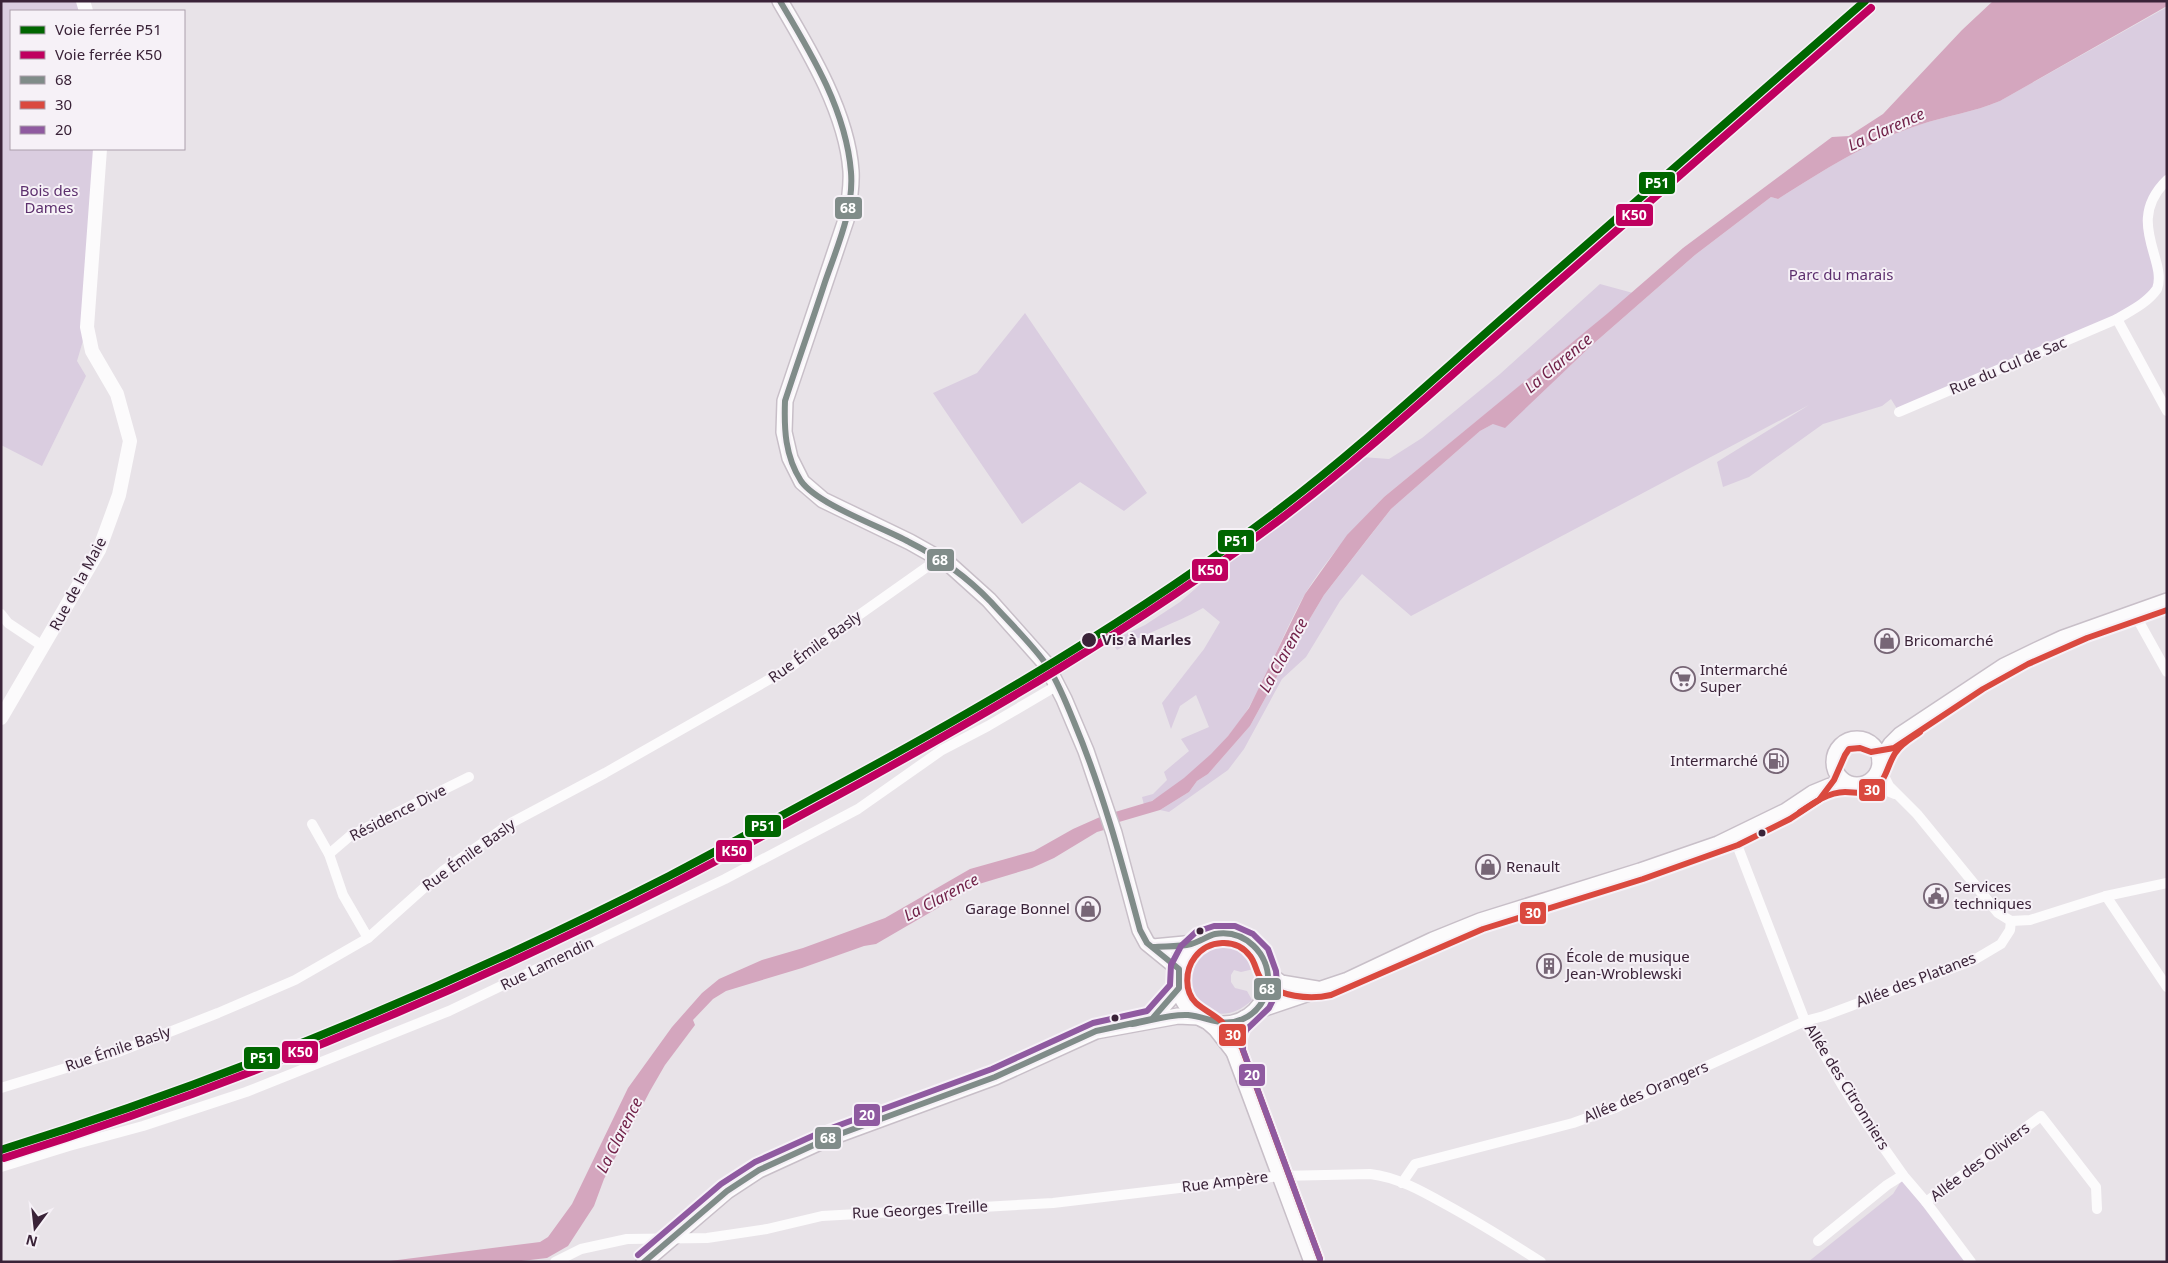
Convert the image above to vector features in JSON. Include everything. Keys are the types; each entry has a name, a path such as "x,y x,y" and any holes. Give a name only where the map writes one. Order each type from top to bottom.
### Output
{"main road":[{"path":"780,1 834,103 851,170 851,193 846,220 785,401 784,432 790,458 802,482 823,500 938,557 960,573 989,600 1041,657 1058,685 1086,751 1114,834 1136,919 1147,943 1179,969"},
{"path":"1871,743 1890,740 1900,735 2004,666 2063,638 2133,611 2167,601"},
{"path":"654,1258 671,1238 728,1191 759,1170 829,1138 995,1077 1096,1031 1152,1019 1178,1016 1226,1024 1348,980 1433,940 1480,921 1640,871 1734,837 1786,811 1813,793 1830,786 1854,784 1873,779 1884,752 1900,735"},
{"path":"1813,793 1827,775 1837,750 1845,741 1861,739 1871,743 1878,751 1880,765"},
{"path":"1833,762 1837,774 1854,784"},
{"path":"1153,947 1195,943 1218,934 1242,937 1259,950 1268,974 1266,994 1234,1035 1234,1052"},
{"path":"1195,943 1185,955 1179,969 1179,988 1186,1004 1216,1029 1234,1052 1312,1262"},
{"path":"1268,974 1281,983 1321,989"},
{"path":"1152,1019 1179,988"}],"street":[{"name":"Rue de la Maie","path":"1,718 99,550 119,495 130,441 117,394 92,350 87,327 100,150"},
{"name":"Rue du Cul de Sac","path":"1899,412 2117,319 2148,301 2159,287 2161,273 2148,216 2152,200 2159,187 2167,180"},
{"path":"2117,319 2167,411"},
{"name":"Rue Émile Basly","path":"1,1088 118,1052 218,1013 294,980 368,938 444,870 504,828 791,667 848,622 934,562 938,557"},
{"path":"2133,611 2167,672"},
{"path":"1,614 8,623 44,647"},
{"name":"Rue Lamendin","path":"1,1167 143,1126 246,1092 457,1007 725,879 849,814 882,794 942,750 988,726 1058,685"},
{"path":"1880,765 1889,786 1917,814 1998,912 2011,921 2030,920 2106,896 2167,883"},
{"name":"Résidence Dive","path":"329,854 350,836 469,776"},
{"path":"1854,784 1880,788 1898,795"},
{"path":"312,824 329,854 343,895 368,938"},
{"name":"Allée des Citronniers","path":"1734,837 1805,1021 1847,1094 1903,1176 1926,1202 1971,1262"},
{"path":"2106,896 2167,987"},
{"name":"Allée des Platanes","path":"1805,1021 1824,1016 1974,960 2001,944 2010,930 2011,921"},
{"name":"Allée des Orangers","path":"1402,1183 1415,1164 1573,1123 1615,1108 1805,1021"},
{"name":"Allée des Oliviers","path":"1926,1202 2041,1116 2096,1187 2097,1210"},
{"name":"Rue Ampère","path":"1171,1189 1280,1176 1382,1175 1402,1183 1472,1219 1542,1262"},
{"path":"1818,1241 1888,1185 1903,1176"},
{"name":"Rue Georges Treille","path":"555,1262 580,1249 627,1240 707,1238 737,1234 822,1216 1053,1203 1171,1189"}],"green space":[{"name":"Bois des Dames","path":"1,1 83,1 86,10 10,10 10,150 100,150 87,327 77,361 86,376 42,466 1,445"},
{"name":"Parc du marais","path":"2167,7 2167,180 2148,216 2161,273 2148,301 1899,412 1891,399 1882,406 1823,424 1749,477 1723,487 1717,462 1809,405 1411,616 1362,574 1340,601 1306,657 1282,679 1244,749 1228,770 1169,812 1160,810 1189,792 1197,781 1208,774 1250,726 1324,595 1391,509 1480,431 1493,424 1570,366 1695,255 1771,197 1778,199 1864,148 1919,125 2000,101"},
{"path":"1600,284 1633,293 1373,508 1332,555 1305,594 1257,693 1240,721 1216,749 1188,776 1144,805 1142,797 1153,794 1167,780 1164,772 1189,751 1181,739 1209,727 1196,695 1180,706 1171,729 1162,703 1204,649 1220,622 1203,608 1117,650 1111,641 1145,625 1180,602 1218,569 1263,539 1362,457 1389,459 1422,438 1500,374"},
{"path":"1025,313 1147,493 1124,511 1080,482 1022,524 933,393 977,373"},
{"path":"1224,942 1244,950 1258,968 1241,972 1234,970 1231,975 1231,982 1235,988 1247,991 1252,1000 1233,1012 1216,1013 1201,1006 1192,993 1188,978 1191,962 1202,949"},
{"path":"1907,1172 1975,1262 1808,1262 1893,1194"}],"water":[{"name":"La Clarence","path":"1993,1 2167,1 2167,6 2000,101 1929,122 1882,139 1846,158 1778,199 1771,197 1695,255 1592,345 1505,428 1493,424 1480,431 1391,509 1324,595 1250,726 1208,774 1197,781 1189,792 1160,810 1119,822 1115,812 1152,801 1184,778 1228,736 1249,708 1305,594 1347,535 1384,497 1608,313 1683,248 1832,137 1849,136 1883,114 1962,30"},
{"name":"La Clarence","path":"1100,817 1104,830 1032,868 979,884 876,944 864,946 802,968 726,991 713,999 693,1020 695,1025 665,1065 604,1179 594,1206 568,1246 547,1258 513,1262 382,1262 540,1242 548,1237 572,1204 628,1088 672,1027 702,993 719,979 762,960 803,948 885,918 970,869 1034,851 1073,829"}],"rail line":[{"name":"P51","path":"1,1150 86,1122 256,1061 424,991 589,916 669,876 942,728 1057,660 1169,588 1307,488 1393,415 1865,1"},
{"name":"K50","path":"4,1158 89,1130 259,1069 427,999 592,924 731,853 888,768 1004,702 1118,632 1228,557 1282,518 1341,471 1871,8"}],"transit line":[{"name":"68","path":"644,1262 727,1191 759,1170 829,1138 995,1077 1096,1031 1152,1019 1179,988 1179,969 1147,943 1140,930 1118,851 1084,747 1065,700 1046,664 991,602 962,576 920,548 821,499 809,490 796,472 785,432 785,401 844,228 850,200 851,172 848,149 835,104 815,62 780,1"},
{"name":"30","path":"1320,1259 1242,1048 1221,1021 1196,1003 1189,993 1187,980 1189,968 1201,951 1214,944 1230,943 1244,950 1250,956 1258,975 1269,986 1285,994 1295,996 1314,997 1331,995 1483,929 1643,879 1738,845 1790,819 1819,800 1834,780 1849,749 1860,748 1871,752 1894,748 1983,689 2028,664 2087,638 2167,610"},
{"name":"30","path":"1800,812 1827,796 1839,792 1862,793 1869,792 1877,787 1884,778 1898,749 1920,732"},
{"name":"20","path":"638,1255 721,1184 755,1162 826,1130 992,1069 1093,1023 1147,1011 1170,985 1171,965 1181,946 1196,932 1214,926 1235,926 1253,934 1268,949 1276,971 1277,985 1274,998 1269,1008 1246,1030 1243,1039 1243,1050 1320,1259"},
{"name":"68","path":"1132,1024 1181,1015 1222,1022 1236,1021 1253,1013 1266,995 1268,972 1265,962 1254,946 1236,935 1226,933 1215,934 1191,944 1153,947"}],"place":[{"name":"Vis à Marles","path":"1089,640"},
{"name":"Bricomarché","path":"1887,641"},
{"name":"Intermarché Super","path":"1683,679"},
{"name":"Intermarché","path":"1776,761"},
{"name":"Renault","path":"1488,867"},
{"name":"Services techniques","path":"1936,896"},
{"name":"Garage Bonnel","path":"1088,909"},
{"name":"École de musique Jean-Wroblewski","path":"1549,966"}]}
